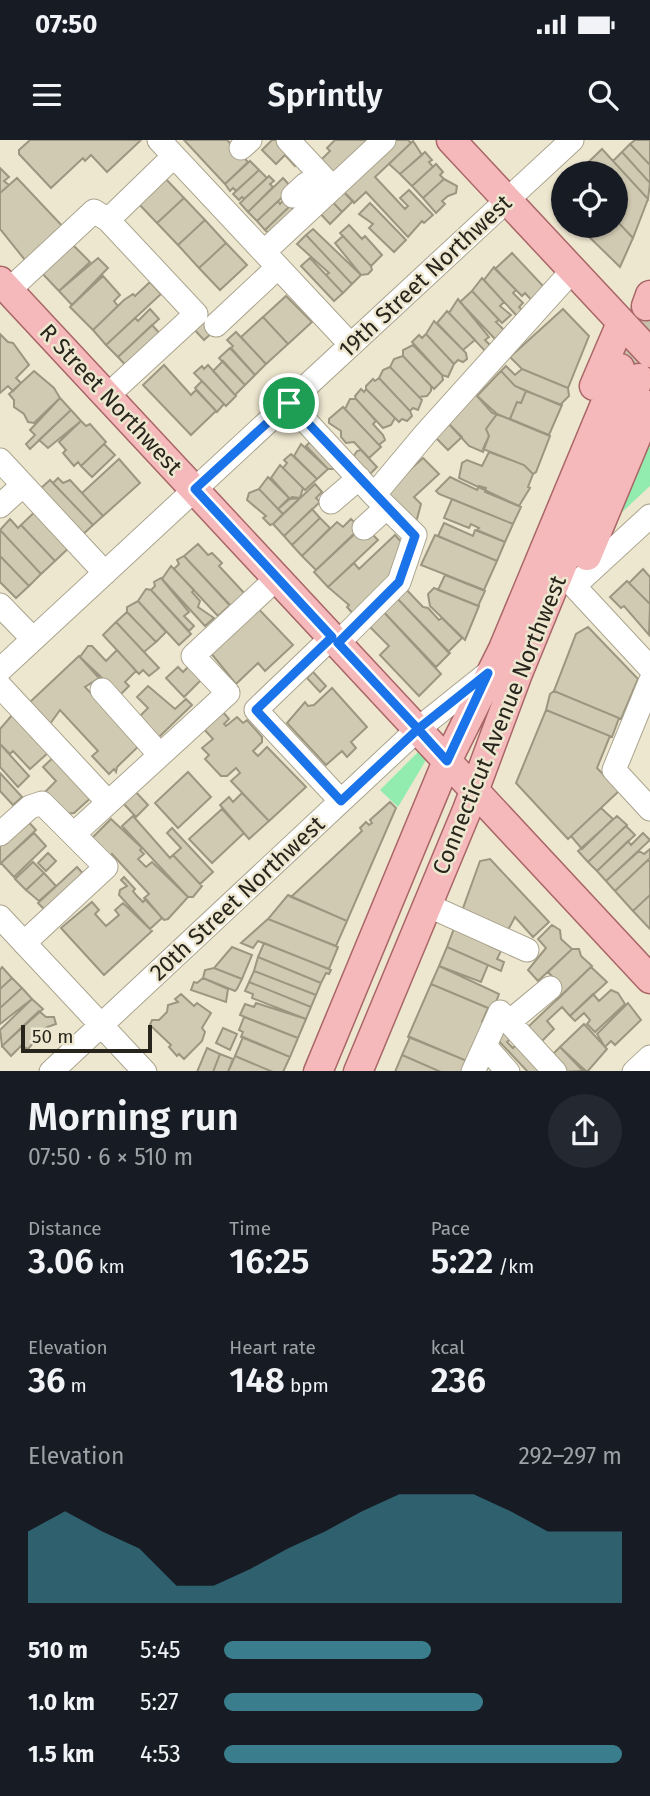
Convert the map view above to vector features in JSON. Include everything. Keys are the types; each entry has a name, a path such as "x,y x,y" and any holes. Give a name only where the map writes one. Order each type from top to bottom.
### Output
{"main road":[{"path":"451,140 621,323 637,366"},
{"name":"R Street Northwest","path":"4,286 650,979"},
{"path":"488,673 490,641 499,616 621,323"},
{"name":"Connecticut Avenue Northwest","path":"318,1071 447,761 637,366"},
{"name":"Connecticut Avenue Northwest","path":"358,1071 498,734 517,676 637,366"},
{"path":"498,734 531,679 574,586 650,405"}],"street":[{"path":"288,140 331,190"},
{"path":"216,325 331,190 384,140"},
{"name":"19th Street Northwest","path":"0,670 572,140"},
{"path":"108,220 167,146 351,345"},
{"path":"293,197 306,184 331,190"},
{"path":"4,286 94,211 108,220 195,314 107,396"},
{"path":"364,528 373,494 572,271"},
{"path":"289,403 415,536 399,582 256,710 341,801"},
{"path":"0,460 105,573"},
{"path":"0,506 23,485"},
{"path":"331,502 373,494"},
{"path":"650,516 574,586 650,668"},
{"path":"75,833 228,692 193,656 277,578"},
{"path":"0,604 33,639"},
{"name":"20th Street Northwest","path":"52,1071 418,729 488,673"},
{"path":"650,682 614,770 650,809"},
{"path":"0,686 108,802"},
{"path":"102,690 160,755"},
{"path":"0,835 30,807 43,803 106,867 24,943"},
{"path":"427,905 527,950"},
{"path":"0,917 144,1071"},
{"path":"509,1022 550,988"},
{"path":"473,1071 500,1012 554,1071"},
{"path":"485,1046 507,1071"},
{"path":"636,1071 650,1057"}],"green space":[{"path":"650,439 650,486 619,515"},
{"path":"418,752 426,760 398,807 380,790"}],"building":[{"path":"30,140 141,140 107,172 91,155 85,161 83,158 51,188 19,154 19,150"},
{"path":"184,140 227,140 248,162 225,184"},
{"path":"272,140 281,140 301,161 295,166 285,155 276,164 262,150"},
{"path":"335,140 379,140 337,179 320,161 330,151 327,148"},
{"path":"390,140 408,140 411,143 375,177 405,209 408,206 400,198 409,190 433,215 424,223 422,221 408,237 366,192 354,203 339,187"},
{"path":"635,140 650,140 650,165 630,144"},
{"path":"413,141 422,155 400,174 389,164"},
{"path":"630,144 650,165 650,183 622,152"},
{"path":"602,149 613,161 590,161"},
{"path":"425,152 432,160 429,162 433,167 412,186 400,174"},
{"path":"622,152 650,183 648,199 628,177 628,161 613,161"},
{"path":"250,161 259,170 236,191 233,188 230,191 225,184"},
{"path":"436,164 443,172 440,175 444,179 423,198 412,186"},
{"path":"0,168 9,177 4,181 9,185 0,193"},
{"path":"259,170 267,178 244,199 242,197 239,200 233,194"},
{"path":"163,176 184,198 157,223 136,201"},
{"path":"269,176 274,181 270,184 273,187 248,212 240,203"},
{"path":"628,177 648,199 633,238 628,233"},
{"path":"17,178 66,230 29,265 0,229 0,193"},
{"path":"283,178 292,188 257,221 248,212"},
{"path":"444,179 457,186 456,193 442,201 445,204 436,213 423,198"},
{"path":"339,187 353,201 342,212 328,197"},
{"path":"328,197 342,212 330,224 316,209"},
{"path":"184,198 205,220 178,245 157,223"},
{"path":"284,199 290,206 265,230 257,221 278,201 280,204"},
{"path":"370,203 406,240 394,252 369,228 373,224 359,214"},
{"path":"290,206 298,214 273,237 265,230"},
{"path":"205,220 226,243 199,268 178,245"},
{"path":"349,225 362,239 365,236 382,255 371,266 340,233"},
{"path":"313,229 361,275 352,284 306,235"},
{"path":"628,233 633,238 620,267 590,238 628,238"},
{"path":"306,235 352,284 343,293 326,275 329,273 297,244"},
{"path":"343,236 371,266 372,270 368,274 361,275 335,243"},
{"path":"69,241 90,262 59,291 39,270"},
{"path":"226,243 247,265 220,290 199,268"},
{"path":"512,253 545,288 534,303 525,293 522,296 495,269"},
{"path":"98,258 108,268 72,305 59,291"},
{"path":"310,258 343,293 334,301 301,266"},
{"path":"494,267 516,290 513,293 523,303 519,307 523,311 517,316 484,280"},
{"path":"103,276 120,295 114,301 118,306 93,330 70,307"},
{"path":"482,278 504,302 500,306 511,315 502,323 472,291"},
{"path":"150,282 161,294 106,345 93,330 124,300 133,294 135,296"},
{"path":"472,291 499,320 496,322 504,330 495,339 460,302"},
{"path":"286,296 312,322 288,344 263,317"},
{"path":"458,299 489,337 485,340 491,346 485,351 449,313"},
{"path":"150,309 159,319 118,357 106,345 135,318 138,321"},
{"path":"563,309 589,336 568,388 522,369 510,357"},
{"path":"447,311 475,340 463,350 437,323"},
{"path":"202,316 215,330 204,340 191,326"},
{"path":"263,317 288,344 266,364 241,337"},
{"path":"434,321 466,353 467,359 463,362 458,360 454,364 426,334"},
{"path":"152,325 163,337 129,369 118,357"},
{"path":"236,332 266,364 255,375 227,340"},
{"path":"0,334 13,343 29,365 16,378 21,383 13,391 8,386 0,393"},
{"path":"426,334 454,364 448,377 442,375 412,342 419,335 422,338"},
{"path":"413,345 442,375 443,380 434,389 403,356 403,350"},
{"path":"230,348 255,375 245,385 219,358"},
{"path":"403,356 431,386 427,396 419,397 390,367 394,359"},
{"path":"223,361 245,385 235,395 213,371"},
{"path":"164,365 191,395 196,390 216,411 191,435 143,385"},
{"path":"208,365 236,396 226,406 194,373 202,366 204,369"},
{"path":"506,366 515,375 522,369 568,388 569,396 560,405 515,386 501,371"},
{"path":"390,367 422,400 418,410 413,408 410,411 379,378 383,370"},
{"path":"34,371 54,388 60,398 34,423 28,422 24,414 14,407 14,400 9,394"},
{"path":"501,371 515,386 526,391 521,403 517,402 510,419 492,413 477,396"},
{"path":"379,378 410,411 412,416 407,421 402,419 399,422 366,389 373,379 375,381"},
{"path":"202,381 224,404 217,412 195,388"},
{"path":"361,389 364,392 366,389 395,418 391,425 383,428 356,399 355,396"},
{"path":"526,391 562,405 549,435 510,419 517,402 521,403"},
{"path":"475,394 497,414 486,429 489,436 483,452 469,446 448,423"},
{"path":"60,398 71,410 30,449 26,444 35,435 30,430"},
{"path":"350,399 356,399 376,421 373,424 383,435 385,440 379,445 345,409"},
{"path":"343,407 381,447 369,458 354,442 346,443 341,437 341,431 329,423 329,419"},
{"path":"71,410 81,421 48,448 39,440"},
{"path":"497,414 550,436 533,474 524,465 483,449 489,436 486,429"},
{"path":"444,419 462,437 448,450 430,432"},
{"path":"81,421 86,426 90,424 106,442 81,466 78,462 74,466 63,453 66,450 59,442"},
{"path":"310,442 342,461 333,469 328,469 306,446"},
{"path":"104,444 115,455 92,477 81,466"},
{"path":"301,444 328,469 317,479 294,456"},
{"path":"361,450 377,467 368,476 352,459 357,451"},
{"path":"489,452 524,465 533,474 528,487 530,488 519,506 459,478 462,463 467,460 482,466"},
{"path":"291,454 317,479 305,490 283,468 287,463 284,460"},
{"path":"423,458 439,474 414,497 421,504 417,519 409,521 387,498 387,490"},
{"path":"119,459 140,483 103,516 82,493"},
{"path":"280,465 303,488 300,498 290,499 271,478"},
{"path":"268,477 289,498 278,509 259,489"},
{"path":"450,477 477,490 479,486 486,488 485,492 521,507 513,524 439,494 436,491"},
{"path":"58,478 63,483 70,480 103,516 93,525 53,483"},
{"path":"50,480 93,525 80,537 40,489"},
{"path":"315,484 322,492 316,498 320,502 284,536 273,524"},
{"path":"259,489 283,514 273,524 270,525 263,518 266,516 247,500 249,493"},
{"path":"292,497 300,498 283,514 278,509"},
{"path":"452,499 513,524 505,542 477,530 479,528 471,524 469,528 444,518"},
{"path":"41,506 75,542 55,561 21,525"},
{"path":"312,509 320,518 292,545 284,536"},
{"path":"320,518 330,528 302,556 292,545"},
{"path":"10,519 18,528 21,525 55,561 41,574 0,530"},
{"path":"351,519 360,528 316,570 302,556 337,522 343,527"},
{"path":"444,523 473,536 475,530 505,542 497,561 438,536"},
{"path":"0,530 41,574 29,586 0,556"},
{"path":"359,530 370,532 378,540 328,587 314,572"},
{"path":"395,535 405,546 397,573 354,615 347,607 349,605 328,587 354,563 359,569"},
{"path":"435,535 497,561 484,590 421,565"},
{"path":"198,544 208,555 212,553 222,563 219,566 245,594 235,611 184,556"},
{"path":"0,556 29,586 16,598 0,582"},
{"path":"184,556 230,605 218,616 174,569 179,564 177,560"},
{"path":"171,566 194,590 192,592 200,601 198,607 214,618 205,626 162,579"},
{"path":"643,569 650,577 650,604 629,583"},
{"path":"445,575 485,591 478,606 438,590"},
{"path":"161,578 189,612 184,616 194,626 189,631 151,590 155,586 154,582"},
{"path":"627,581 650,604 649,635 624,606 621,608 610,597"},
{"path":"403,586 423,607 428,608 439,620 442,618 462,638 448,652 394,595"},
{"path":"434,588 479,606 465,640 430,606 428,594"},
{"path":"146,589 151,590 191,634 179,645 138,601"},
{"path":"394,595 450,653 436,667 380,608"},
{"path":"138,601 166,632 156,642 127,612 127,607"},
{"path":"252,602 293,645 265,671 258,663 236,684 210,652"},
{"path":"380,608 441,674 419,696 380,655 389,646 365,622"},
{"path":"127,612 156,642 144,652 116,622"},
{"path":"116,622 159,668 149,676 143,670 139,674 103,635"},
{"path":"588,627 638,679 621,719 554,691 576,634"},
{"path":"88,646 92,646 106,661 117,650 136,671 125,682 129,686 120,695 80,657"},
{"path":"79,656 99,678 85,687 123,728 145,740 117,767 116,772 114,769 109,774 92,756 98,751 60,710 50,724 30,702"},
{"path":"194,661 207,674 184,697 166,678 178,667 183,672"},
{"path":"313,672 326,686 320,692 307,678"},
{"path":"148,686 175,709 186,699 192,705 156,740 136,720 148,708 137,697"},
{"path":"332,688 367,727 351,742 356,748 347,757 342,751 326,765 287,723 305,702 308,706 314,705"},
{"path":"554,691 619,718 612,737 546,710 550,694"},
{"path":"546,710 610,736 597,768 619,791 568,839 516,783"},
{"path":"222,711 229,719 224,724 226,726 237,717 243,723 247,720 262,737 262,742 253,751 258,756 267,747 306,787 269,821 231,781 240,773 236,768 227,776 221,776 205,759 209,755 202,748 213,739 203,728"},
{"path":"13,714 49,752 30,769 13,751 10,754 0,744 0,729"},
{"path":"0,744 29,776 18,787 0,767"},
{"path":"56,755 94,795 74,813 64,814 44,793 56,781 43,767"},
{"path":"188,772 211,797 178,828 155,803"},
{"path":"0,773 22,797 13,805 0,791"},
{"path":"134,790 148,805 136,817 122,802"},
{"path":"242,793 269,821 249,839 220,805 229,797 233,802"},
{"path":"390,802 396,808 347,921 291,897 362,831 360,828 366,822 369,825 372,823 370,820"},
{"path":"601,808 613,819 582,849 571,836"},
{"path":"222,809 244,833 212,863 189,839"},
{"path":"133,816 170,858 173,855 202,886 193,897 188,897 122,826"},
{"path":"617,816 627,825 588,862 578,851"},
{"path":"24,817 36,830 0,864 0,840"},
{"path":"111,819 142,848 140,850 144,854 138,859 146,867 152,862 188,897 168,919 164,920 144,898 149,894 112,854 108,859 92,842 93,837"},
{"path":"626,826 635,835 597,871 588,862"},
{"path":"172,828 213,872 200,884 173,855 181,848 167,833"},
{"path":"34,833 46,846 14,877 1,863"},
{"path":"643,833 650,840 606,881 597,871 628,841 631,845"},
{"path":"650,849 650,858 615,891 606,881 639,851 644,854"},
{"path":"48,853 56,861 46,871 38,863"},
{"path":"490,859 549,922 533,937 515,917 508,930 462,911 480,861"},
{"path":"650,861 650,895 633,911 615,891"},
{"path":"33,862 44,873 26,890 15,879"},
{"path":"77,867 88,879 50,915 38,903"},
{"path":"44,873 56,886 39,901 26,890"},
{"path":"124,877 135,889 133,891 137,896 143,902 146,899 162,918 150,929 119,895 120,890 127,886 121,880"},
{"path":"288,895 347,921 336,946 268,919"},
{"path":"650,895 650,929 633,911"},
{"path":"92,902 99,910 95,914 106,926 119,915 115,910 123,903 152,931 104,975 61,928"},
{"path":"268,919 338,947 329,969 258,941 253,948 241,943"},
{"path":"552,925 560,930 561,939 572,949 538,981 528,970 546,948 538,939"},
{"path":"455,926 491,939 488,945 501,951 497,959 504,962 501,971 447,947"},
{"path":"264,943 331,970 329,974 326,973 321,983 258,957"},
{"path":"232,947 252,955 242,979 214,968"},
{"path":"447,947 488,965 481,982 439,966"},
{"path":"572,949 579,949 581,956 592,966 557,1000 547,991 557,982 548,972"},
{"path":"258,957 321,983 316,995 254,971"},
{"path":"439,966 499,994 493,1010 431,984"},
{"path":"2,967 12,978 0,989 0,970"},
{"path":"591,967 607,982 570,1016 562,1007 547,1021 554,1029 541,1042 528,1027"},
{"path":"214,968 242,979 235,991 203,978 205,970"},
{"path":"254,971 316,995 311,1007 249,982"},
{"path":"12,978 22,988 0,1008 0,989"},
{"path":"203,978 228,989 226,1002 191,990 194,982 197,983"},
{"path":"249,982 311,1007 306,1019 252,998 253,994 245,991"},
{"path":"431,984 488,1008 482,1022 485,1024 467,1061 408,1037"},
{"path":"22,988 32,999 0,1024 0,1008"},
{"path":"611,990 618,993 625,1004 595,1032 587,1024 590,1020 584,1013 575,1021 570,1016 593,994 599,1001"},
{"path":"181,994 194,1006 197,1003 211,1013 202,1028 205,1032 202,1041 184,1059 179,1054 177,1056 169,1047 171,1045 150,1025 152,1020 159,1020 167,1012 168,1005 178,1002 175,999"},
{"path":"32,999 43,1009 2,1046 0,1030"},
{"path":"256,1003 306,1019 298,1038 240,1015 245,1004 254,1007"},
{"path":"628,1003 641,1020 615,1045 611,1041 605,1047 597,1034"},
{"path":"39,1011 46,1017 54,1017 56,1024 47,1027 28,1049 21,1046 11,1056 2,1046"},
{"path":"244,1017 298,1038 290,1057 241,1037 243,1032 239,1030"},
{"path":"504,1022 515,1034 507,1042 513,1048 521,1040 549,1071 527,1071 495,1037"},
{"path":"584,1024 607,1049 586,1071 560,1047"},
{"path":"223,1028 237,1034 230,1050 216,1043"},
{"path":"243,1037 290,1057 283,1071 271,1071 235,1056"},
{"path":"410,1037 467,1061 462,1071 439,1071 402,1055"},
{"path":"560,1047 583,1071 562,1071 550,1057"},
{"path":"207,1048 220,1054 213,1071 197,1071"},
{"path":"220,1054 233,1059 228,1071 213,1071"},
{"path":"402,1055 439,1071 395,1071"},
{"path":"235,1056 271,1071 228,1071"}],"tunnel":[{"path":"620,368 646,306"}],"route":[{"path":"289,403 195,489 332,637 256,710 341,801 418,729 447,761 488,673 418,729 338,643 399,582 415,536 289,403"}]}
